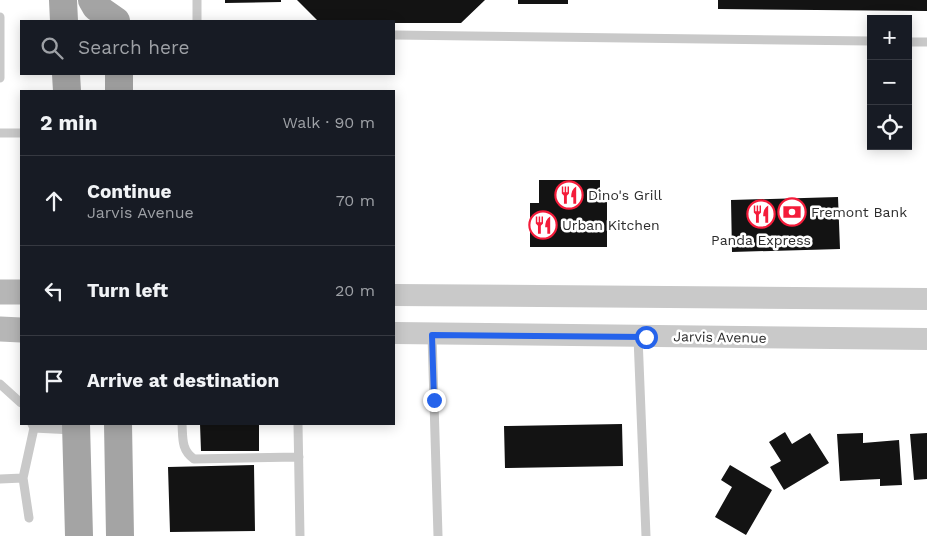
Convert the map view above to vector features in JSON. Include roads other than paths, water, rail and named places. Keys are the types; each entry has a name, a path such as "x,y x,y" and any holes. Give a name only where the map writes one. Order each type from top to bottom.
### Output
{"main road":[{"path":"63,0 64,20"},
{"path":"92,0 96,7 116,20"},
{"path":"118,0 118,20"},
{"path":"66,75 67,90"},
{"path":"119,75 119,90"},
{"path":"0,292 20,292"},
{"path":"0,328 20,330"},
{"path":"118,425 120,536"},
{"path":"76,427 79,536"}],"street":[{"path":"395,295 927,299"},
{"name":"Jarvis Avenue","path":"395,333 432,335 927,339"}],"lane":[{"path":"196,20 197,0"},
{"path":"0,17 0,78"},
{"path":"395,34 867,41"},
{"path":"912,42 927,42"},
{"path":"0,134 20,133"},
{"path":"432,335 438,536"},
{"path":"638,337 646,536"},
{"path":"0,384 20,402"},
{"path":"182,425 183,444 189,455 194,459 298,457"},
{"path":"298,425 300,536"},
{"path":"29,518 23,478 33,426 76,427"},
{"path":"0,479 23,478"}],"place":[{"name":"Dino's Grill","path":"569,195"},
{"name":"Fremont Bank","path":"792,212"},
{"name":"Panda Express","path":"761,214"},
{"name":"Urban Kitchen","path":"543,225"}]}
